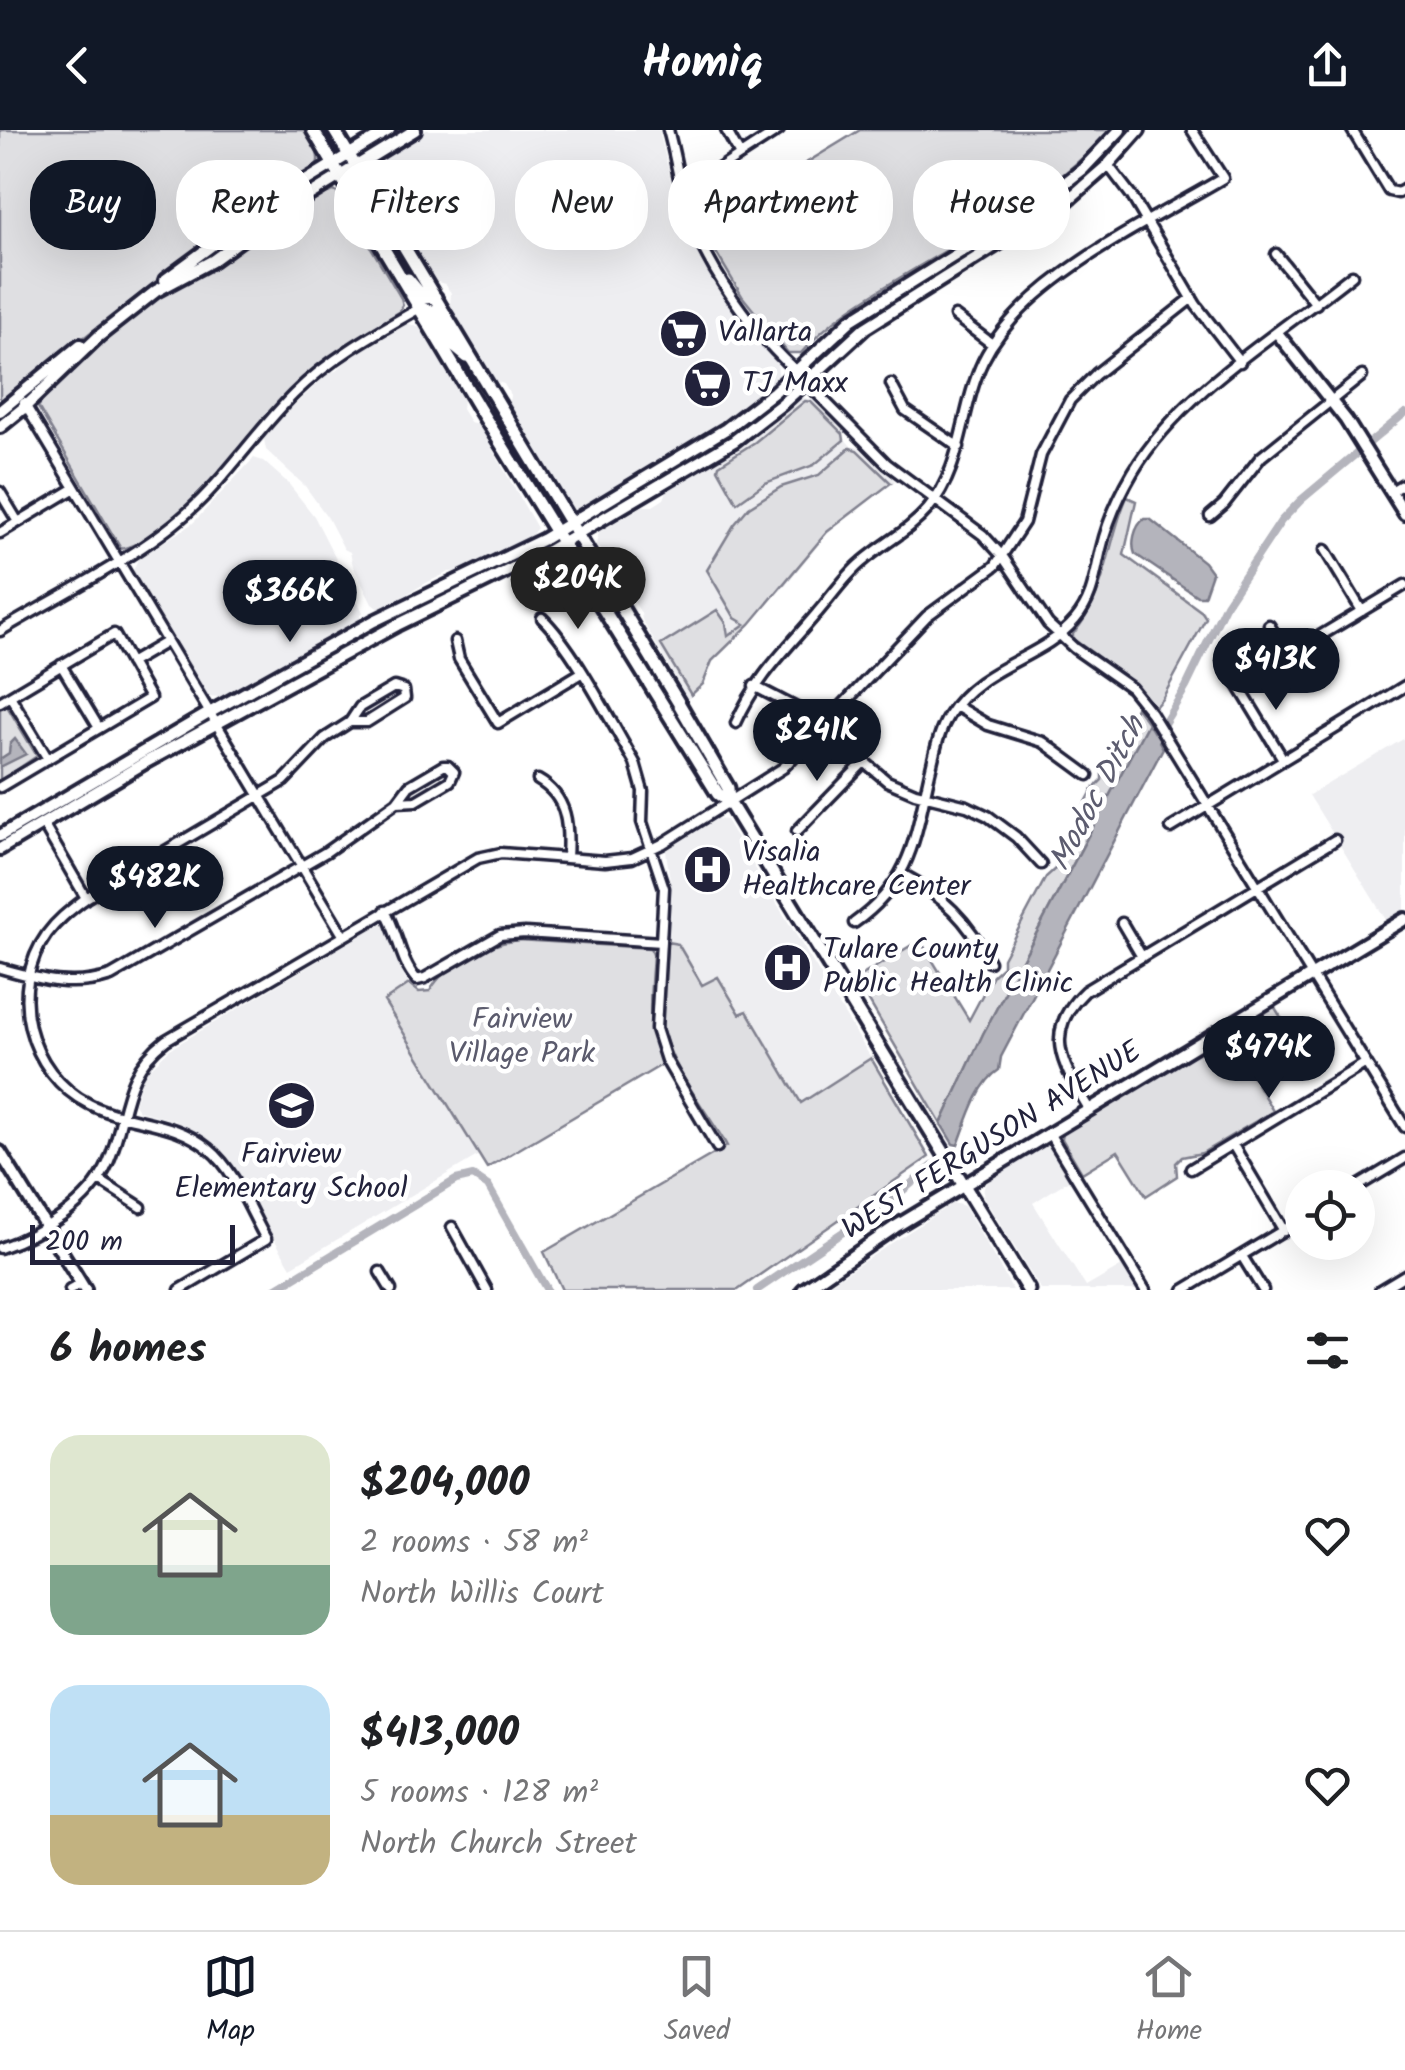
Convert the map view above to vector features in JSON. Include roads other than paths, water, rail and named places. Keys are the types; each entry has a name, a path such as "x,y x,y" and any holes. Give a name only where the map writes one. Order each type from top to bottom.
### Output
{"main road":[{"path":"313,130 334,165"},
{"path":"334,130 351,160"},
{"path":"353,160 389,130"},
{"path":"574,530 756,408 839,330 882,299 1042,202 1083,169 1120,130"},
{"path":"0,849 146,762 728,445 765,419 865,328 1056,210 1108,166 1139,130"},
{"path":"354,160 413,131"},
{"path":"0,410 235,227 334,172"},
{"path":"0,427 99,336 156,291 212,262 334,172"},
{"path":"406,250 686,714 728,788 729,802"},
{"path":"386,252 424,298 435,297"},
{"path":"386,252 559,538 718,794 729,802 1028,1290"},
{"path":"806,382 805,372 882,299"},
{"path":"420,308 432,311 456,348 474,363"},
{"path":"1278,334 1359,440 1405,514"},
{"path":"728,445 798,380 796,371"},
{"path":"0,836 374,621 559,538"},
{"path":"320,668 334,653 370,632 374,621"},
{"name":"WEST FERGUSON AVENUE","path":"803,1290 895,1227 1405,919"},
{"path":"0,1152 79,1288"}],"street":[{"path":"668,130 675,160"},
{"path":"726,130 740,154"},
{"path":"731,160 780,130"},
{"path":"736,722 754,686 852,572 911,526 936,499 959,447 972,386 992,344 1021,308 1052,282 1222,178 1192,130"},
{"path":"1352,130 1393,194 1405,189"},
{"path":"1108,166 1125,186 1192,298 1240,362"},
{"path":"707,250 759,333 796,371"},
{"path":"1276,254 1316,304"},
{"path":"854,923 882,902 902,874 937,742 956,706 983,679 1058,634 1078,617 1089,599 1112,516 1148,448 1180,413 1240,362 1352,275"},
{"path":"0,1248 76,1206 99,1180 134,1077 152,1050 478,858 501,854 619,860 652,850 783,768 927,616 978,582 1003,558 1024,522 1045,446 1070,400 1096,374 1192,298"},
{"path":"0,631 170,527 207,495 276,413 315,374 420,308"},
{"path":"955,316 992,344"},
{"path":"1210,516 1262,457 1362,376"},
{"path":"806,382 887,464 983,535 1058,634 1131,688 1154,718 1405,1128"},
{"path":"891,384 905,410 959,447"},
{"path":"19,396 344,935"},
{"path":"1391,491 1405,483"},
{"path":"0,532 75,488"},
{"path":"0,492 18,522"},
{"path":"1324,550 1362,611"},
{"path":"1283,760 1238,685 1405,585"},
{"path":"542,618 554,628 635,762 643,791 642,822 664,888 656,1018 659,1042 717,1148"},
{"path":"1270,625 1288,656"},
{"path":"0,702 114,634 150,698 0,787"},
{"path":"455,641 459,659 498,723 581,673"},
{"path":"130,663 166,642"},
{"path":"62,665 99,728"},
{"path":"754,686 798,707 886,782 956,802 988,816 1016,837 1041,864"},
{"path":"1171,828 1405,686"},
{"path":"180,1290 266,1239 210,1149 167,1126 81,1100 63,1088 46,1068 33,1040 25,1004 36,954 60,918 86,898 284,781 325,738 350,722 360,707 394,687 404,690 402,701 368,722 350,722"},
{"path":"10,696 48,759"},
{"path":"956,706 988,726 1043,742 1088,775"},
{"path":"797,832 863,763"},
{"path":"0,968 76,984 112,976 302,866 397,802 409,786 442,766 454,772 450,781 416,801 397,802"},
{"path":"538,780 552,788 564,809 567,858"},
{"path":"42,824 86,898"},
{"path":"1089,1109 1060,1053 1062,1022 1071,1004 1085,991 1335,840"},
{"path":"902,874 930,889 962,918 989,962"},
{"path":"384,911 398,935 412,976 421,980 490,940 512,934 661,942"},
{"path":"1122,923 1142,957"},
{"path":"1191,1169 1366,1064"},
{"path":"1049,1134 1145,1290"},
{"path":"1184,1290 1284,1230 1233,1145"},
{"path":"1375,1176 1405,1158"},
{"path":"99,1180 141,1208"},
{"path":"452,1227 487,1290"},
{"path":"1242,1256 1262,1290"},
{"path":"380,1272 391,1290"},
{"path":"1381,1290 1405,1274"}],"waterway":[{"name":"Modoc Ditch","path":"1153,742 1186,687 1226,604 1281,521 1405,413"},
{"name":"Modoc Ditch","path":"757,1290 895,1197 935,1164"},
{"name":"Modoc Ditch","path":"274,1290 456,1180 473,1176 488,1186 547,1290"}],"place":[{"name":"Vallarta","path":"683,333"},
{"name":"TJ Maxx","path":"707,384"},
{"name":"Visalia Healthcare Center","path":"707,870"},
{"name":"Tulare County Public Health Clinic","path":"788,967"},
{"name":"Fairview Elementary School","path":"291,1106"}],"park label":[{"name":"Fairview Village Park","path":"522,1037"}]}
